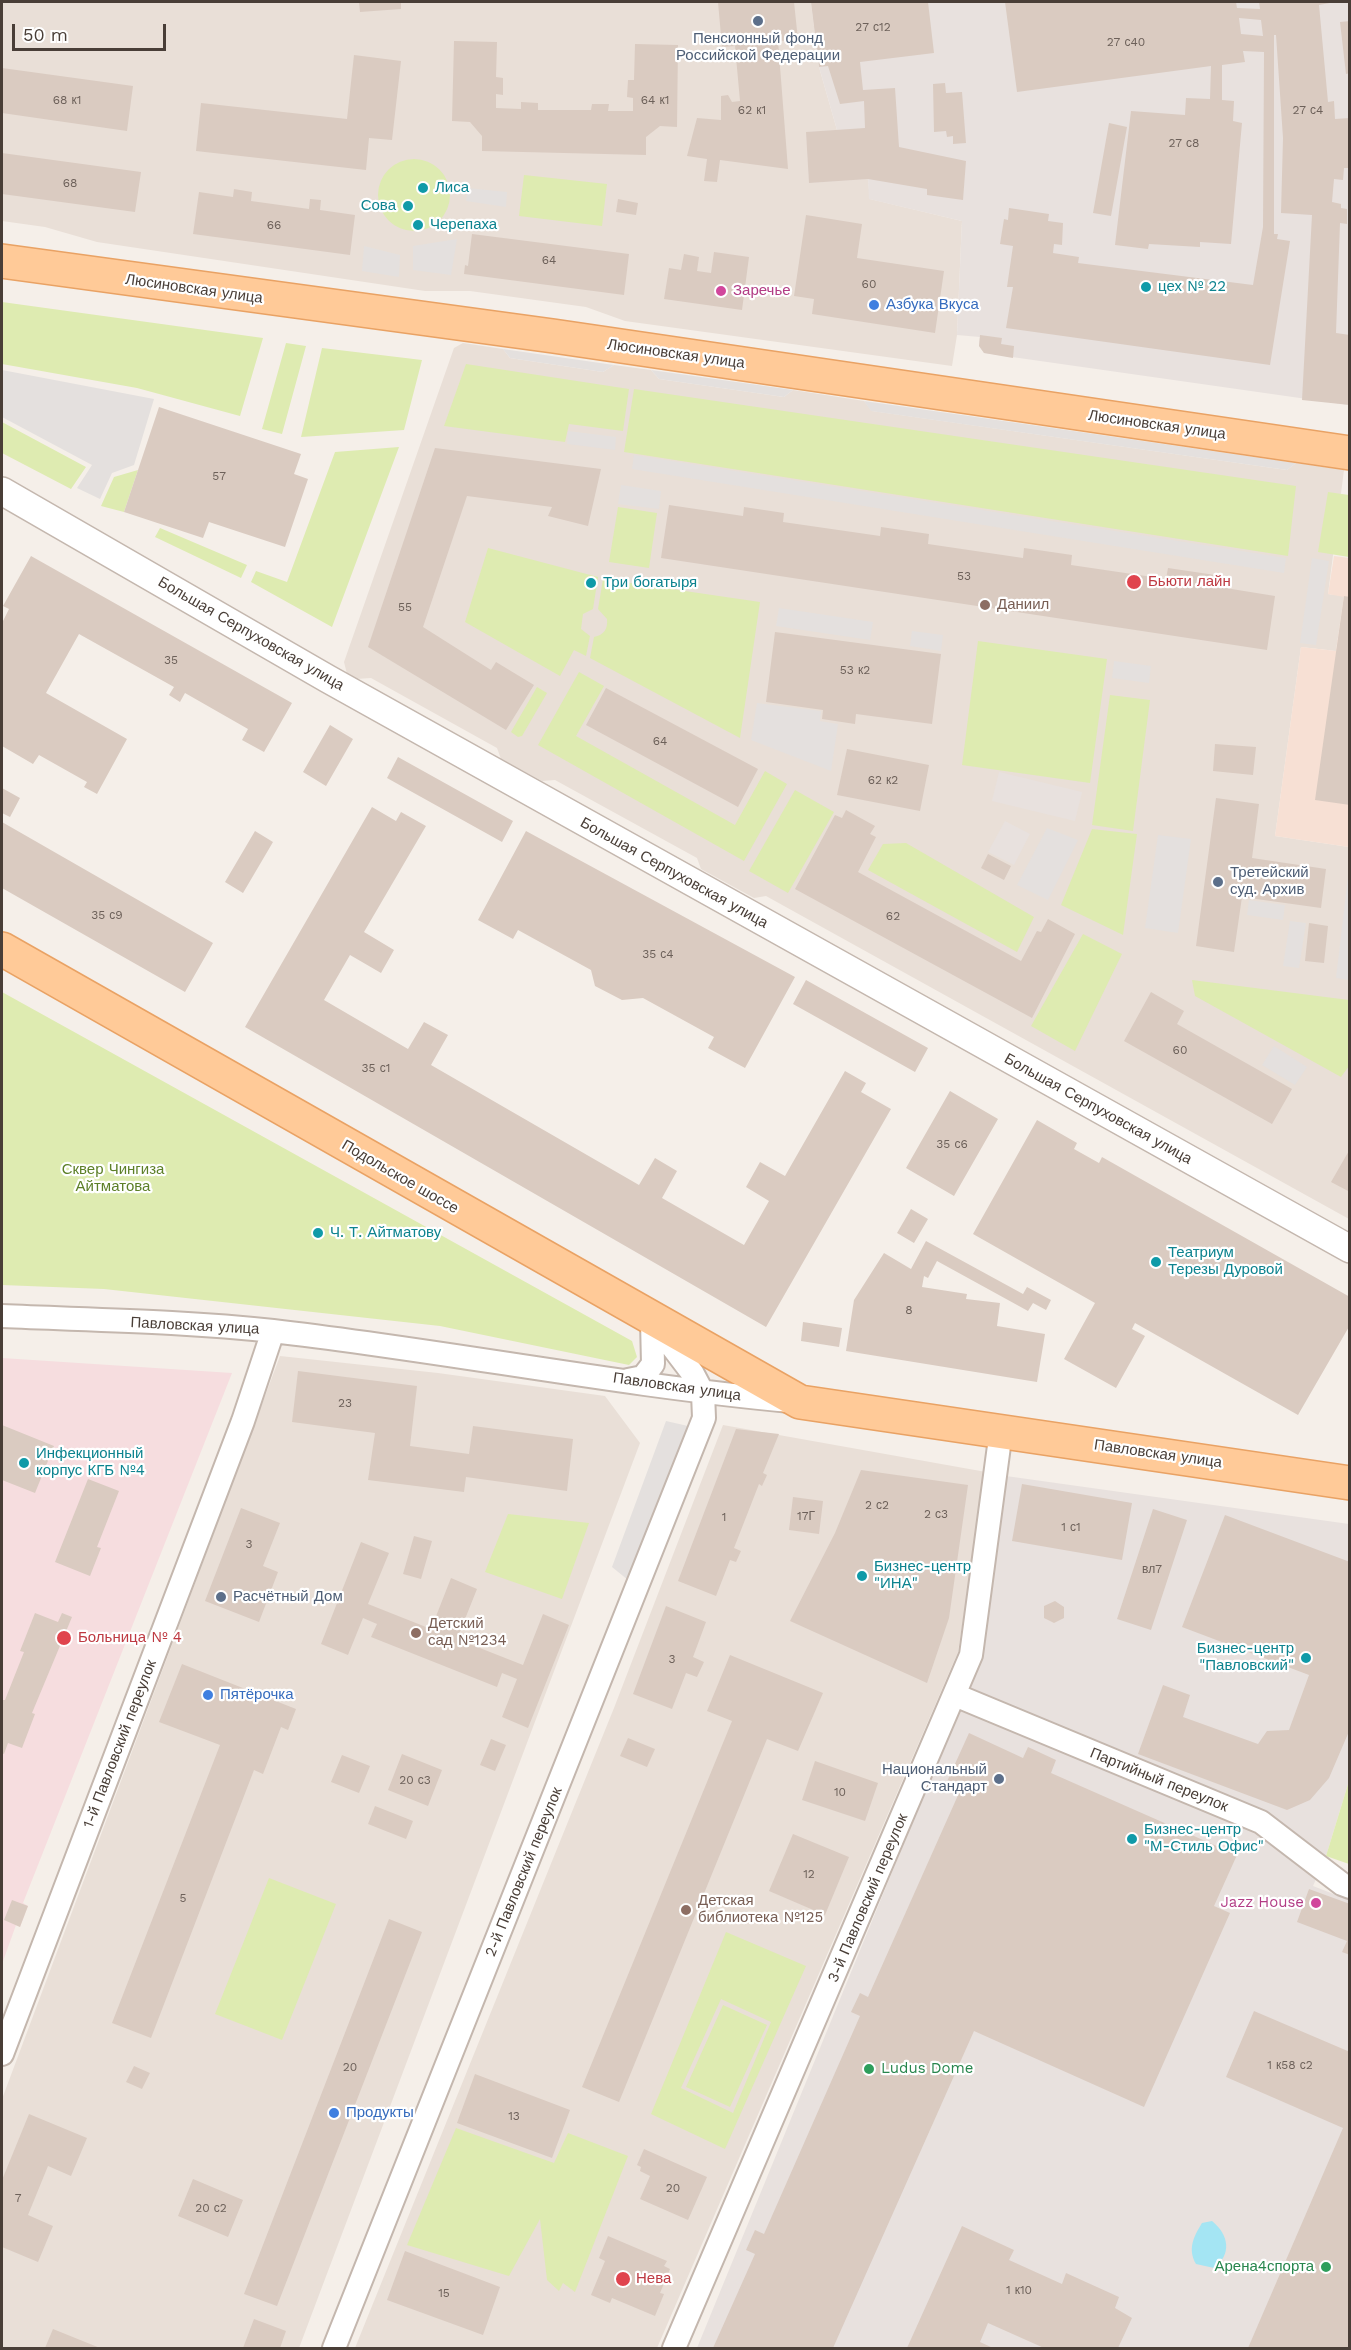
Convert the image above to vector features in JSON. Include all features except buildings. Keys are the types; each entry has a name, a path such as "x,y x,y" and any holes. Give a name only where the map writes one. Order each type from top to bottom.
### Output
{"main road":[{"name":"Люсиновская улица","path":"2,261 553,336 1350,453"},
{"name":"Подольское шоссе","path":"2,949 652,1321 800,1402"},
{"name":"Павловская улица","path":"800,1402 1350,1483"}],"street":[{"name":"Большая Серпуховская улица","path":"2,490 327,679 1350,1249"},
{"name":"Павловская улица","path":"2,1316 273,1331 628,1380 703,1393 800,1402"},
{"path":"628,1380 643,1377 653,1364 652,1321"},
{"path":"652,1321 693,1374 703,1393"},
{"name":"1-й Павловский переулок","path":"2,2054 243,1421 273,1331"},
{"name":"2-й Павловский переулок","path":"334,2349 704,1418 703,1393"},
{"name":"3-й Павловский переулок","path":"674,2349 972,1655 1001,1431"},
{"name":"Партийный переулок","path":"955,1695 1261,1822 1342,1884 1350,1887"}],"shaded area":[{"path":"2,2 811,2 819,67 837,130 868,179 870,199 962,221 957,335 952,366 625,321 586,307 470,291 425,291 97,242 45,227 2,221"},
{"path":"811,2 1349,2 1349,405 984,353 979,346 980,337 957,335 962,221 869,199 868,179 809,183 806,132 837,130 819,67"},
{"path":"468,188 507,192 506,207 466,201"},
{"path":"457,239 451,275 413,270 413,246"},
{"path":"364,246 400,255 399,277 362,271"},
{"path":"463,343 503,349 510,358 603,372 614,365 651,370 659,379 784,397 793,390 864,401 872,411 1287,470 1296,463 1344,470 1328,594 1344,596 1336,651 1301,647 1275,836 1349,847 1349,1219 766,896 754,898 701,869 697,858 555,780 542,781 501,759 497,748 371,678 356,679 347,674 344,662 454,348"},
{"path":"503,349 614,365 603,372 510,358"},
{"path":"2,370 154,399 134,465 112,473 100,499 77,488 92,465 2,417"},
{"path":"651,370 793,390 784,397 659,379"},
{"path":"864,401 1296,463 1287,470 871,411"},
{"path":"568,431 616,437 615,450 567,444"},
{"path":"634,455 1286,558 1284,573 632,469"},
{"path":"621,485 661,491 659,509 618,504"},
{"path":"1334,556 1349,558 1349,847 1275,836 1301,647 1336,651 1344,597 1328,594"},
{"path":"1312,558 1329,561 1316,645 1300,643"},
{"path":"779,608 873,622 870,640 776,626"},
{"path":"912,631 943,635 941,651 910,646"},
{"path":"1114,661 1151,666 1149,683 1112,678"},
{"path":"757,703 821,711 820,721 838,724 831,771 751,740"},
{"path":"999,772 1082,792 1075,821 992,801"},
{"path":"1005,821 1030,834 1014,865 988,852"},
{"path":"1047,828 1078,840 1048,900 1017,885"},
{"path":"1158,835 1191,839 1178,933 1145,928"},
{"path":"1349,868 1350,980 1336,978"},
{"path":"1249,900 1285,905 1283,920 1247,915"},
{"path":"1290,921 1306,923 1299,968 1283,966"},
{"path":"1274,1046 1307,1067 1295,1085 1262,1065"},
{"path":"280,1356 438,1373 605,1396 640,1443 299,2348 2,2348 2,2099"},
{"name":"Больница № 4","path":"2,1358 232,1373 23,1903 28,1906 20,1927 16,1925 2,1964"},
{"path":"666,1421 688,1426 628,1580 612,1567"},
{"path":"723,1425 986,1472 958,1652 657,2348 355,2348 614,1708"},
{"path":"1006,1476 1349,1524 1349,1781 1326,1856 1313,1886 1349,1900 1349,2348 697,2348 979,1660"}],"green space":[{"path":"421,159 440,169 448,181 450,195 448,209 440,221 428,229 407,231 388,221 380,209 378,188 388,169 400,161"},
{"path":"524,175 607,184 602,226 519,216"},
{"path":"2,302 263,338 240,416 137,388 2,364"},
{"path":"286,343 306,346 282,434 262,429"},
{"path":"322,348 422,360 404,430 301,437"},
{"path":"466,364 629,389 623,431 569,424 565,442 444,426"},
{"path":"634,389 1296,486 1288,556 624,452"},
{"path":"2,422 86,467 71,489 2,453"},
{"path":"399,447 332,627 251,582 256,571 287,582 335,452"},
{"path":"138,470 124,512 101,506 114,477"},
{"path":"1328,492 1349,495 1349,557 1318,552"},
{"path":"618,507 657,513 649,568 609,562"},
{"path":"160,528 247,565 241,578 155,537"},
{"path":"488,548 598,577 593,609 583,614 581,629 590,636 586,656 574,650 560,676 465,622"},
{"path":"603,579 760,602 740,738 590,658 594,637 603,633 607,626 607,619 598,609"},
{"path":"978,641 1107,659 1090,783 962,765"},
{"path":"579,672 604,686 576,736 735,825 765,771 787,784 744,861 538,745"},
{"path":"537,687 547,693 522,736 518,737 511,732"},
{"path":"1110,695 1150,700 1133,831 1092,825"},
{"path":"795,790 834,812 788,893 749,871"},
{"path":"1092,829 1137,834 1123,935 1061,905"},
{"path":"906,843 1034,917 1017,952 868,870 883,844"},
{"path":"1083,934 1122,954 1075,1051 1031,1026"},
{"path":"1192,980 1349,1000 1349,1066 1341,1077 1195,996"},
{"name":"Сквер Чингиза Айтматова","path":"2,992 632,1341 637,1357 629,1365 440,1326 104,1289 2,1285"},
{"path":"508,1514 589,1523 562,1599 485,1572"},
{"path":"1349,1781 1350,1864 1326,1856"},
{"path":"269,1878 336,1904 282,2040 215,2014"},
{"path":"726,1932 806,1966 725,2149 651,2114","holes":["721,1999 771,2022 733,2113 681,2088"]},
{"path":"723,2005 767,2025 730,2107 686,2087"},
{"path":"456,2128 554,2163 568,2133 628,2156 575,2292 563,2283 559,2291 547,2280 540,2219 509,2276 407,2245"}],"water":[{"path":"1212,2221 1222,2232 1226,2244 1224,2257 1214,2268 1196,2264 1192,2253 1194,2238 1202,2223"}],"place":[{"name":"Пенсионный фонд Российской Федерации","path":"758,21"},
{"name":"Лиса","path":"423,188"},
{"name":"Сова","path":"408,206"},
{"name":"Черепаха","path":"418,225"},
{"name":"цех № 22","path":"1146,287"},
{"name":"Заречье","path":"721,291"},
{"name":"Азбука Вкуса","path":"874,305"},
{"name":"Бьюти лайн","path":"1134,582"},
{"name":"Три богатыря","path":"591,583"},
{"name":"Даниил","path":"985,605"},
{"name":"Третейский суд. Архив","path":"1218,882"},
{"name":"Ч. Т. Айтматову","path":"318,1233"},
{"name":"Театриум Терезы Дуровой","path":"1156,1262"},
{"name":"Инфекционный корпус КГБ №4","path":"24,1463"},
{"name":"Бизнес-центр \"ИНА\"","path":"862,1576"},
{"name":"Расчётный Дом","path":"221,1597"},
{"name":"Детский сад №1234","path":"416,1633"},
{"name":"Больница № 4","path":"64,1638"},
{"name":"Бизнес-центр \"Павловский\"","path":"1306,1658"},
{"name":"Пятёрочка","path":"208,1695"},
{"name":"Национальный Стандарт","path":"999,1779"},
{"name":"Бизнес-центр \"М-Стиль Офис\"","path":"1132,1839"},
{"name":"Jazz House","path":"1316,1903"},
{"name":"Детская библиотека №125","path":"686,1910"},
{"name":"Ludus Dome","path":"869,2069"},
{"name":"Продукты","path":"334,2113"},
{"name":"Арена4спорта","path":"1326,2267"},
{"name":"Нева","path":"623,2279"}]}
